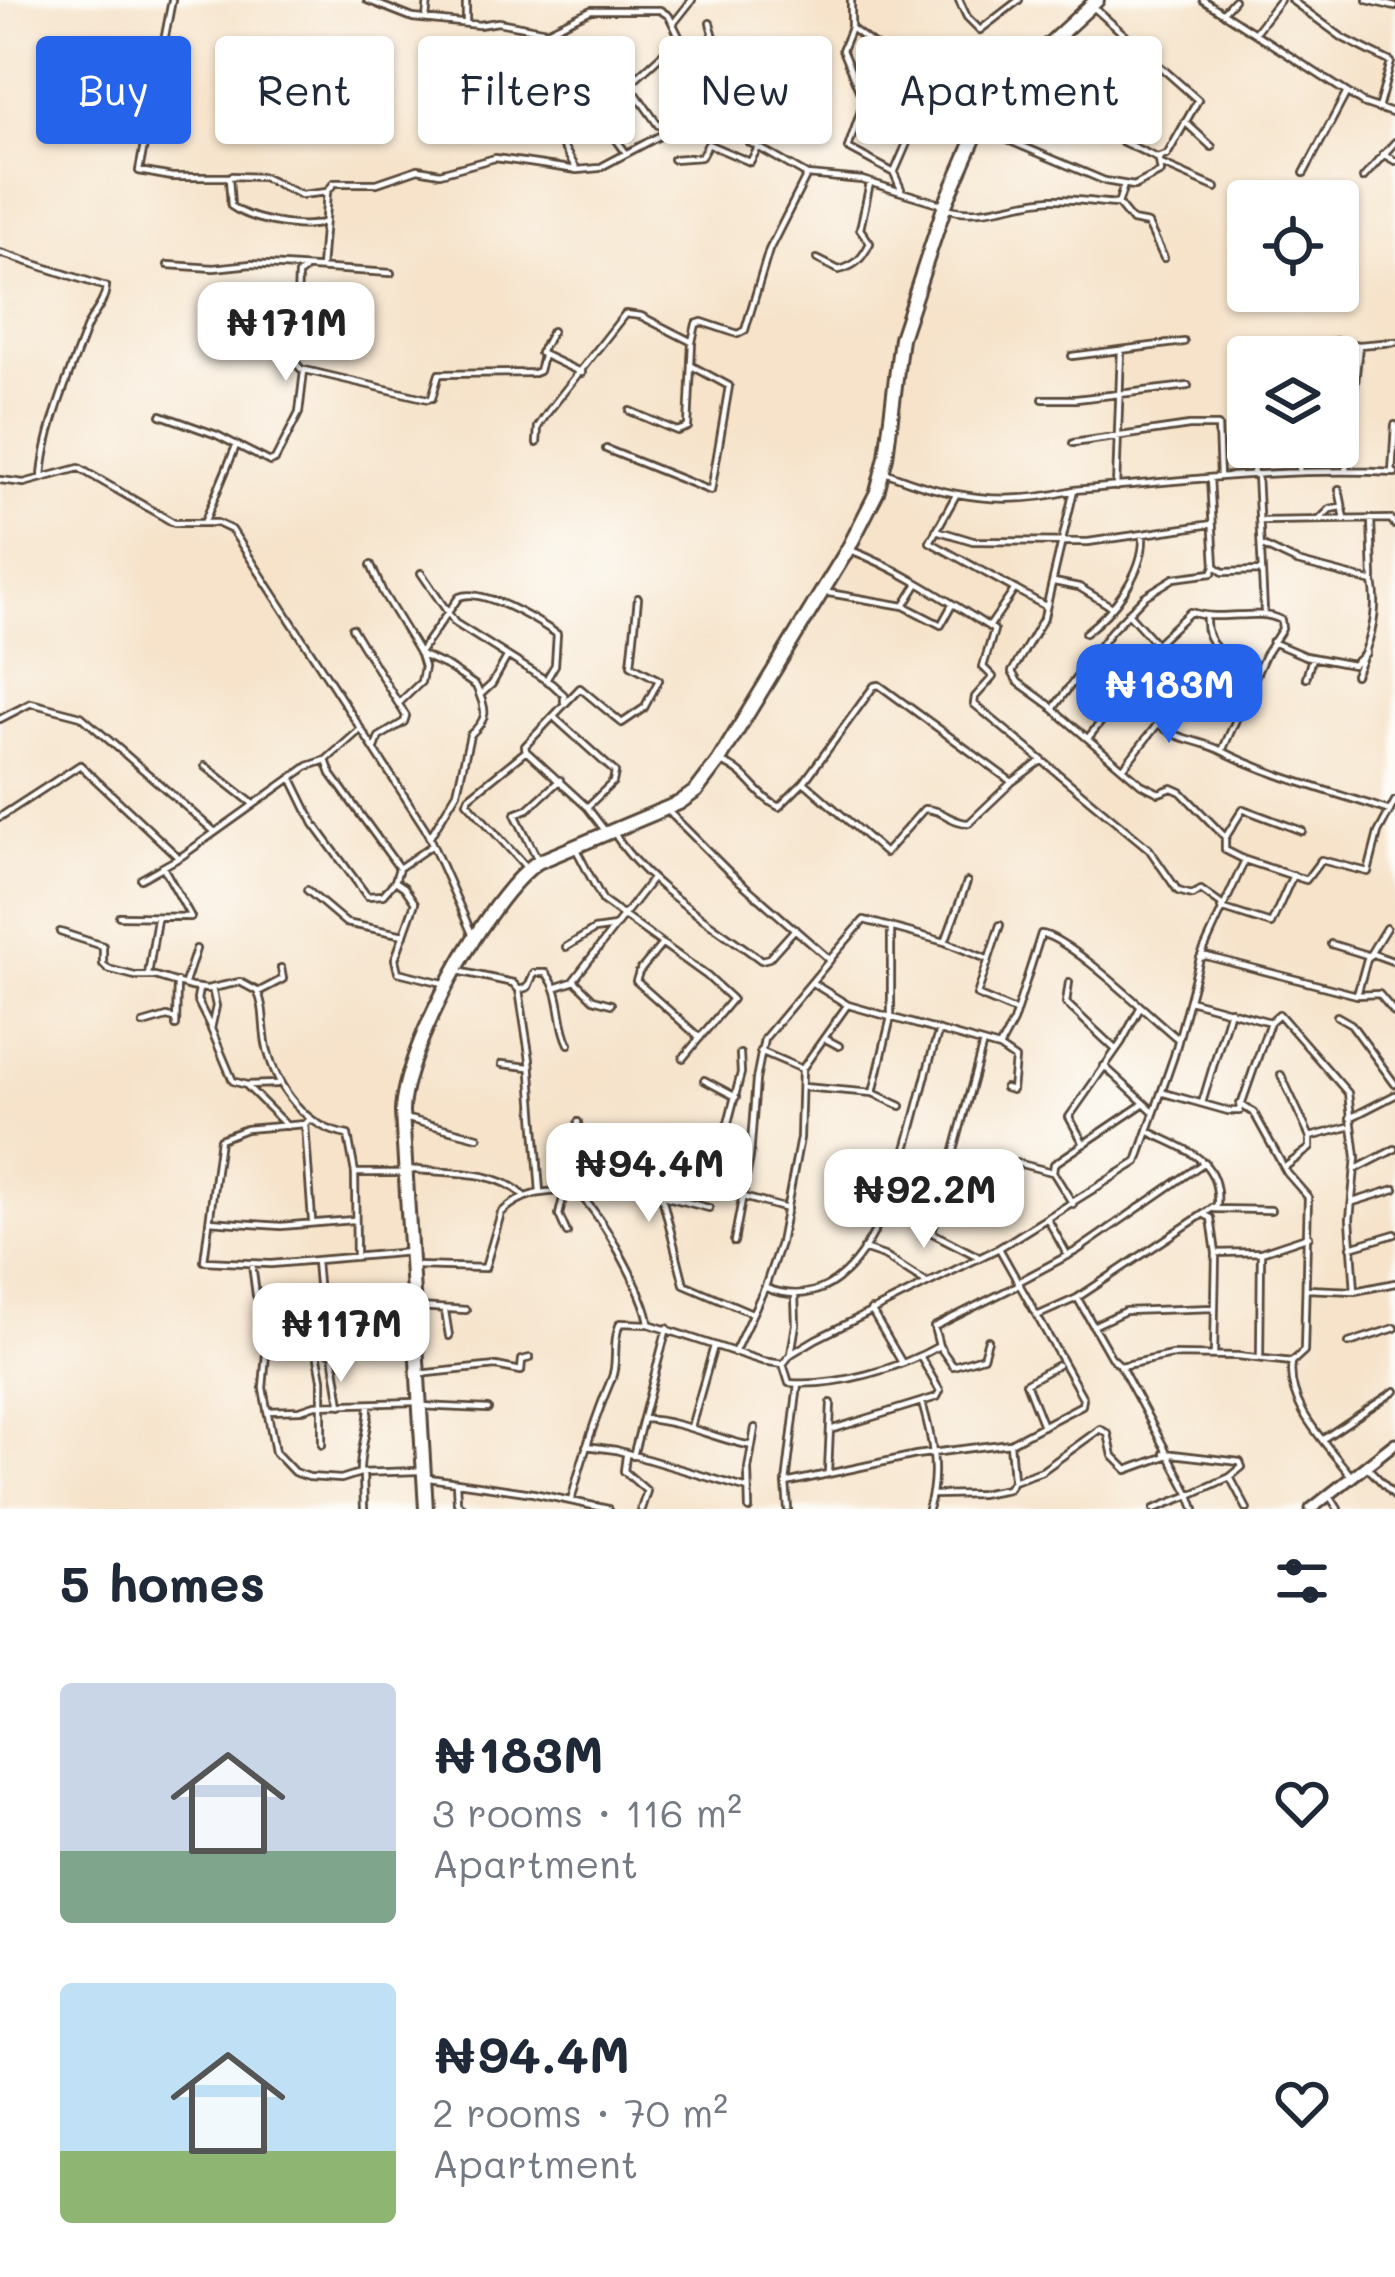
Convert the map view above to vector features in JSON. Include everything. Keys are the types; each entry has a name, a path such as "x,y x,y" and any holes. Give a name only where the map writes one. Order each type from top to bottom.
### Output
{"main road":[{"path":"1058,36 1094,2"},
{"path":"426,1509 402,1118 410,1065 473,936 511,885 533,866 667,809 696,791 848,549 884,471 898,352 945,206 972,144"}],"street":[{"path":"172,0 137,168 143,175 263,177 302,195 327,192"},
{"path":"367,0 426,19 466,25 498,22 547,31 591,10 642,9 665,12 679,36"},
{"path":"393,9 394,0"},
{"path":"426,19 428,0"},
{"path":"466,0 466,25"},
{"path":"642,9 643,0"},
{"path":"673,24 692,0"},
{"path":"851,0 851,28 842,50 856,82"},
{"path":"959,0 980,29 1019,0"},
{"path":"1203,0 1346,93 1395,114"},
{"path":"1224,11 1234,0"},
{"path":"1255,32 1280,0"},
{"path":"1291,0 1343,38 1391,62 1378,109"},
{"path":"1367,0 1395,7"},
{"path":"1018,144 1094,177 1134,186 1160,165 1198,100 1094,2"},
{"path":"710,23 714,36"},
{"path":"851,28 862,36"},
{"path":"1061,33 1064,36"},
{"path":"635,79 659,57"},
{"path":"1304,173 1346,93"},
{"path":"635,96 659,125"},
{"path":"1185,122 1212,147"},
{"path":"856,126 848,148 894,173 901,190"},
{"path":"321,268 330,185 373,183 418,169 440,173 491,159 515,158 577,170 599,168 659,136"},
{"path":"1363,178 1395,142"},
{"path":"561,144 577,170"},
{"path":"619,144 625,152"},
{"path":"673,158 698,158 708,144 750,162 758,148"},
{"path":"751,144 807,176 901,190 970,213 1016,202 1075,198 1118,204 1132,221 1145,222 1153,230 1164,258"},
{"path":"894,173 907,144"},
{"path":"1119,144 1216,188"},
{"path":"1383,154 1395,160"},
{"path":"630,411 677,431 688,427 692,342 699,322 738,334 745,330 769,250 807,176"},
{"path":"229,177 230,202 236,212 276,224 318,226 325,222"},
{"path":"818,259 839,270 854,266 862,257 869,243 860,229 870,183"},
{"path":"1118,204 1124,185"},
{"path":"0,253 106,287 104,304 86,329 62,398 44,475"},
{"path":"168,265 251,264 391,273"},
{"path":"304,270 298,275 295,352 296,364 304,371 430,399 439,374 539,371 541,349 552,331"},
{"path":"537,443 539,424 628,313 692,342"},
{"path":"1072,356 1184,342"},
{"path":"1359,345 1395,342"},
{"path":"1116,487 1121,350"},
{"path":"543,356 582,373"},
{"path":"607,449 710,491 729,386 692,366"},
{"path":"161,416 265,461 275,460 298,417 304,371"},
{"path":"1042,399 1188,386"},
{"path":"884,471 956,495 1012,500 1255,474 1346,469 1393,473 1395,425"},
{"path":"1073,443 1218,426 1220,477"},
{"path":"204,523 236,446"},
{"path":"0,480 24,483 79,468 174,523 232,530 430,837 473,936"},
{"path":"1255,468 1263,521 1264,610"},
{"path":"1300,468 1300,472"},
{"path":"1053,709 1145,596 1174,578 1212,573 1210,478"},
{"path":"1339,489 1345,519"},
{"path":"1074,490 1047,607 1012,671 1018,682 1142,784 1159,793 1172,788 1181,792 1225,838"},
{"path":"956,495 930,539 933,546 1047,607"},
{"path":"1321,518 1341,507"},
{"path":"1355,675 1376,616 1370,520"},
{"path":"1263,521 1391,520 1395,525"},
{"path":"936,530 973,541 1088,542 1212,524"},
{"path":"1085,633 1112,607 1134,571 1143,537"},
{"path":"1263,546 1297,562 1373,582"},
{"path":"848,549 902,572 989,627 995,635 983,667 993,677 974,702 1149,849 1178,891 1192,895 1202,890 1221,906 1271,924 1293,875"},
{"path":"371,565 420,654 423,677 399,703"},
{"path":"1215,566 1223,572 1264,571"},
{"path":"421,573 455,623 562,691 564,702"},
{"path":"1054,582 1079,587 1112,607"},
{"path":"904,606 917,585"},
{"path":"989,627 1015,589"},
{"path":"822,591 904,606 941,625 952,605"},
{"path":"420,654 463,593 498,601 552,630 558,638 556,658 546,680"},
{"path":"638,598 631,665 659,680 644,708 622,723 580,688 525,746 526,751 587,807 652,879 761,960 769,958 796,929"},
{"path":"1156,644 1190,612 1206,618 1249,616 1264,610"},
{"path":"1222,751 1283,624 1264,610"},
{"path":"1088,738 1157,652 1156,644 1128,613"},
{"path":"1206,618 1210,642 1256,675"},
{"path":"352,628 406,720 379,737 375,751"},
{"path":"1272,642 1312,658 1353,664 1366,653"},
{"path":"1210,687 1221,653"},
{"path":"420,654 476,686 484,723 470,735 457,792 430,837"},
{"path":"480,695 507,657"},
{"path":"1306,678 1312,658"},
{"path":"718,762 732,765 779,807 879,685 1012,782"},
{"path":"1124,767 1178,698"},
{"path":"0,719 31,703 81,716 215,832"},
{"path":"554,717 615,772 614,780 587,807"},
{"path":"1160,725 1174,737 1390,811"},
{"path":"141,879 326,760 362,729"},
{"path":"526,751 467,802 533,866"},
{"path":"326,760 331,774 399,868"},
{"path":"803,782 885,853 924,809 938,809 958,823 969,823 1042,760"},
{"path":"0,817 80,765 178,857"},
{"path":"205,766 255,804"},
{"path":"292,779 314,824 370,898 382,896 399,868 434,845"},
{"path":"533,866 514,816 560,780"},
{"path":"1302,831 1243,809 1225,838 1225,850 1309,880 1322,860 1368,872 1378,833 1395,801"},
{"path":"667,809 729,872 830,960"},
{"path":"574,847 600,897 732,999 683,1058"},
{"path":"939,1346 920,1357 832,1384 786,1382 783,1364 791,1354 999,1248 1137,1162 1200,958 1245,860"},
{"path":"118,916 157,919 192,914 163,867"},
{"path":"557,987 573,981 652,879"},
{"path":"395,881 416,904 395,959 398,972 450,985"},
{"path":"945,942 967,882"},
{"path":"307,890 346,923 404,935"},
{"path":"148,975 157,919"},
{"path":"734,1242 750,1157 747,1149 760,1051 766,1036 864,920 987,959"},
{"path":"1000,925 977,994 1017,1012"},
{"path":"566,947 594,930 615,927"},
{"path":"873,1093 891,1017 890,927"},
{"path":"1357,995 1386,928"},
{"path":"59,932 103,946 105,968 188,986 212,988 240,982 258,992"},
{"path":"999,1048 1017,1012 1041,934 1071,949 1178,1039"},
{"path":"662,942 636,981 700,1037"},
{"path":"1330,944 1395,962"},
{"path":"143,1024 167,1017 176,1022 196,949"},
{"path":"1200,958 1357,995 1378,994 1395,1013"},
{"path":"258,992 283,979 280,968"},
{"path":"458,971 513,983 520,990 540,1192"},
{"path":"520,990 538,972 546,973 557,987 569,1044"},
{"path":"573,981 593,999 610,1004"},
{"path":"1069,982 1066,1003 1115,1049"},
{"path":"814,984 848,1005 999,1048 1015,1059 1015,1083 1012,1090 1005,1088"},
{"path":"188,986 233,1081 280,1084"},
{"path":"211,1029 216,1006 212,988"},
{"path":"258,992 267,1049 280,1084 307,1122 312,1222"},
{"path":"1190,1000 1270,1022"},
{"path":"734,1353 765,1288 787,1209 800,1138 802,1069 848,1005"},
{"path":"1084,1144 1069,1118 1139,1008"},
{"path":"1202,1102 1230,1010"},
{"path":"1242,1108 1270,1022 1282,1015 1348,1093 1356,1169 1351,1247 1355,1291"},
{"path":"1337,1016 1351,1024 1395,1084"},
{"path":"765,1288 795,1295 830,1282 859,1260 886,1209 939,1031"},
{"path":"824,1038 839,1046"},
{"path":"932,1232 982,1046"},
{"path":"760,1051 802,1069"},
{"path":"722,1150 741,1073 740,1054"},
{"path":"502,1064 529,1067"},
{"path":"1104,1066 1155,1113"},
{"path":"1281,1075 1310,1137 1310,1148 1285,1167"},
{"path":"704,1080 736,1097"},
{"path":"246,1085 287,1126"},
{"path":"800,1087 873,1093 901,1106"},
{"path":"1162,1093 1254,1113 1295,1186 1308,1197 1304,1351 1292,1362 1289,1375 1298,1403 1351,1476"},
{"path":"1310,1137 1350,1122 1395,1095"},
{"path":"1073,1204 1053,1172 1054,1164 1143,1104"},
{"path":"402,1118 478,1137"},
{"path":"578,1121 578,1192"},
{"path":"356,1259 355,1173 348,1135 307,1122 246,1129 220,1138 204,1261 410,1259 485,1268 501,1213 523,1195 578,1192 591,1205 643,1298 649,1324"},
{"path":"1148,1131 1190,1148 1205,1162 1217,1191 1214,1209"},
{"path":"578,1173 654,1166 747,1149"},
{"path":"1356,1169 1395,1149"},
{"path":"988,1340 983,1357 955,1366 939,1346 934,1327 1068,1256 1205,1162"},
{"path":"1017,1163 1053,1172"},
{"path":"654,1166 684,1284 753,1313"},
{"path":"355,1173 464,1174 512,1185 523,1195"},
{"path":"943,1189 982,1197"},
{"path":"1353,1202 1395,1189"},
{"path":"564,1191 559,1215 568,1233"},
{"path":"663,1196 709,1208"},
{"path":"743,1197 787,1209"},
{"path":"886,1209 979,1257"},
{"path":"1039,1315 1077,1298 1214,1209 1271,1210"},
{"path":"1205,1214 1210,1217 1216,1253 1214,1355"},
{"path":"208,1221 281,1226 353,1220"},
{"path":"1048,1220 1068,1256"},
{"path":"1351,1247 1395,1234"},
{"path":"1216,1253 1261,1252 1309,1236"},
{"path":"786,1483 934,1452 1010,1443 1083,1402 999,1248"},
{"path":"863,1249 884,1256 925,1282"},
{"path":"1260,1358 1261,1252"},
{"path":"316,1261 322,1444"},
{"path":"252,1264 256,1295 268,1319 263,1365 274,1453 294,1472 341,1479 361,1473 423,1474 608,1509"},
{"path":"1306,1288 1355,1291 1395,1283"},
{"path":"791,1354 795,1295"},
{"path":"1077,1298 1138,1394 1195,1509"},
{"path":"414,1307 466,1310"},
{"path":"1093,1326 1125,1311 1214,1307"},
{"path":"871,1310 902,1361"},
{"path":"445,1311 448,1336"},
{"path":"571,1501 613,1376 612,1346 620,1323 667,1328 734,1353 783,1364"},
{"path":"641,1509 647,1491 624,1471 644,1418 667,1328"},
{"path":"1349,1343 1395,1328"},
{"path":"691,1427 715,1346"},
{"path":"316,1347 334,1354 341,1405"},
{"path":"1121,1366 1163,1356 1292,1362"},
{"path":"830,1430 937,1396 940,1391 920,1357"},
{"path":"418,1374 496,1366 521,1371 522,1360 530,1358"},
{"path":"1043,1426 1026,1383 1061,1363"},
{"path":"788,1509 786,1483 798,1384"},
{"path":"1323,1438 1395,1391"},
{"path":"828,1472 831,1403"},
{"path":"922,1403 934,1452 928,1509"},
{"path":"267,1411 420,1404 488,1409"},
{"path":"364,1509 359,1457 369,1429 369,1405"},
{"path":"644,1418 752,1446"},
{"path":"749,1509 755,1428"},
{"path":"1013,1481 1042,1471 1100,1430 1108,1434 1113,1456 1126,1470 1165,1454 1233,1459 1242,1467 1231,1477 1154,1509"},
{"path":"933,1495 1010,1488 1010,1443"},
{"path":"1310,1509 1395,1443"},
{"path":"586,1446 748,1490"},
{"path":"1365,1465 1395,1496"},
{"path":"1231,1477 1247,1509"},
{"path":"456,1482 457,1502 463,1509"},
{"path":"1328,1494 1339,1509"}]}
